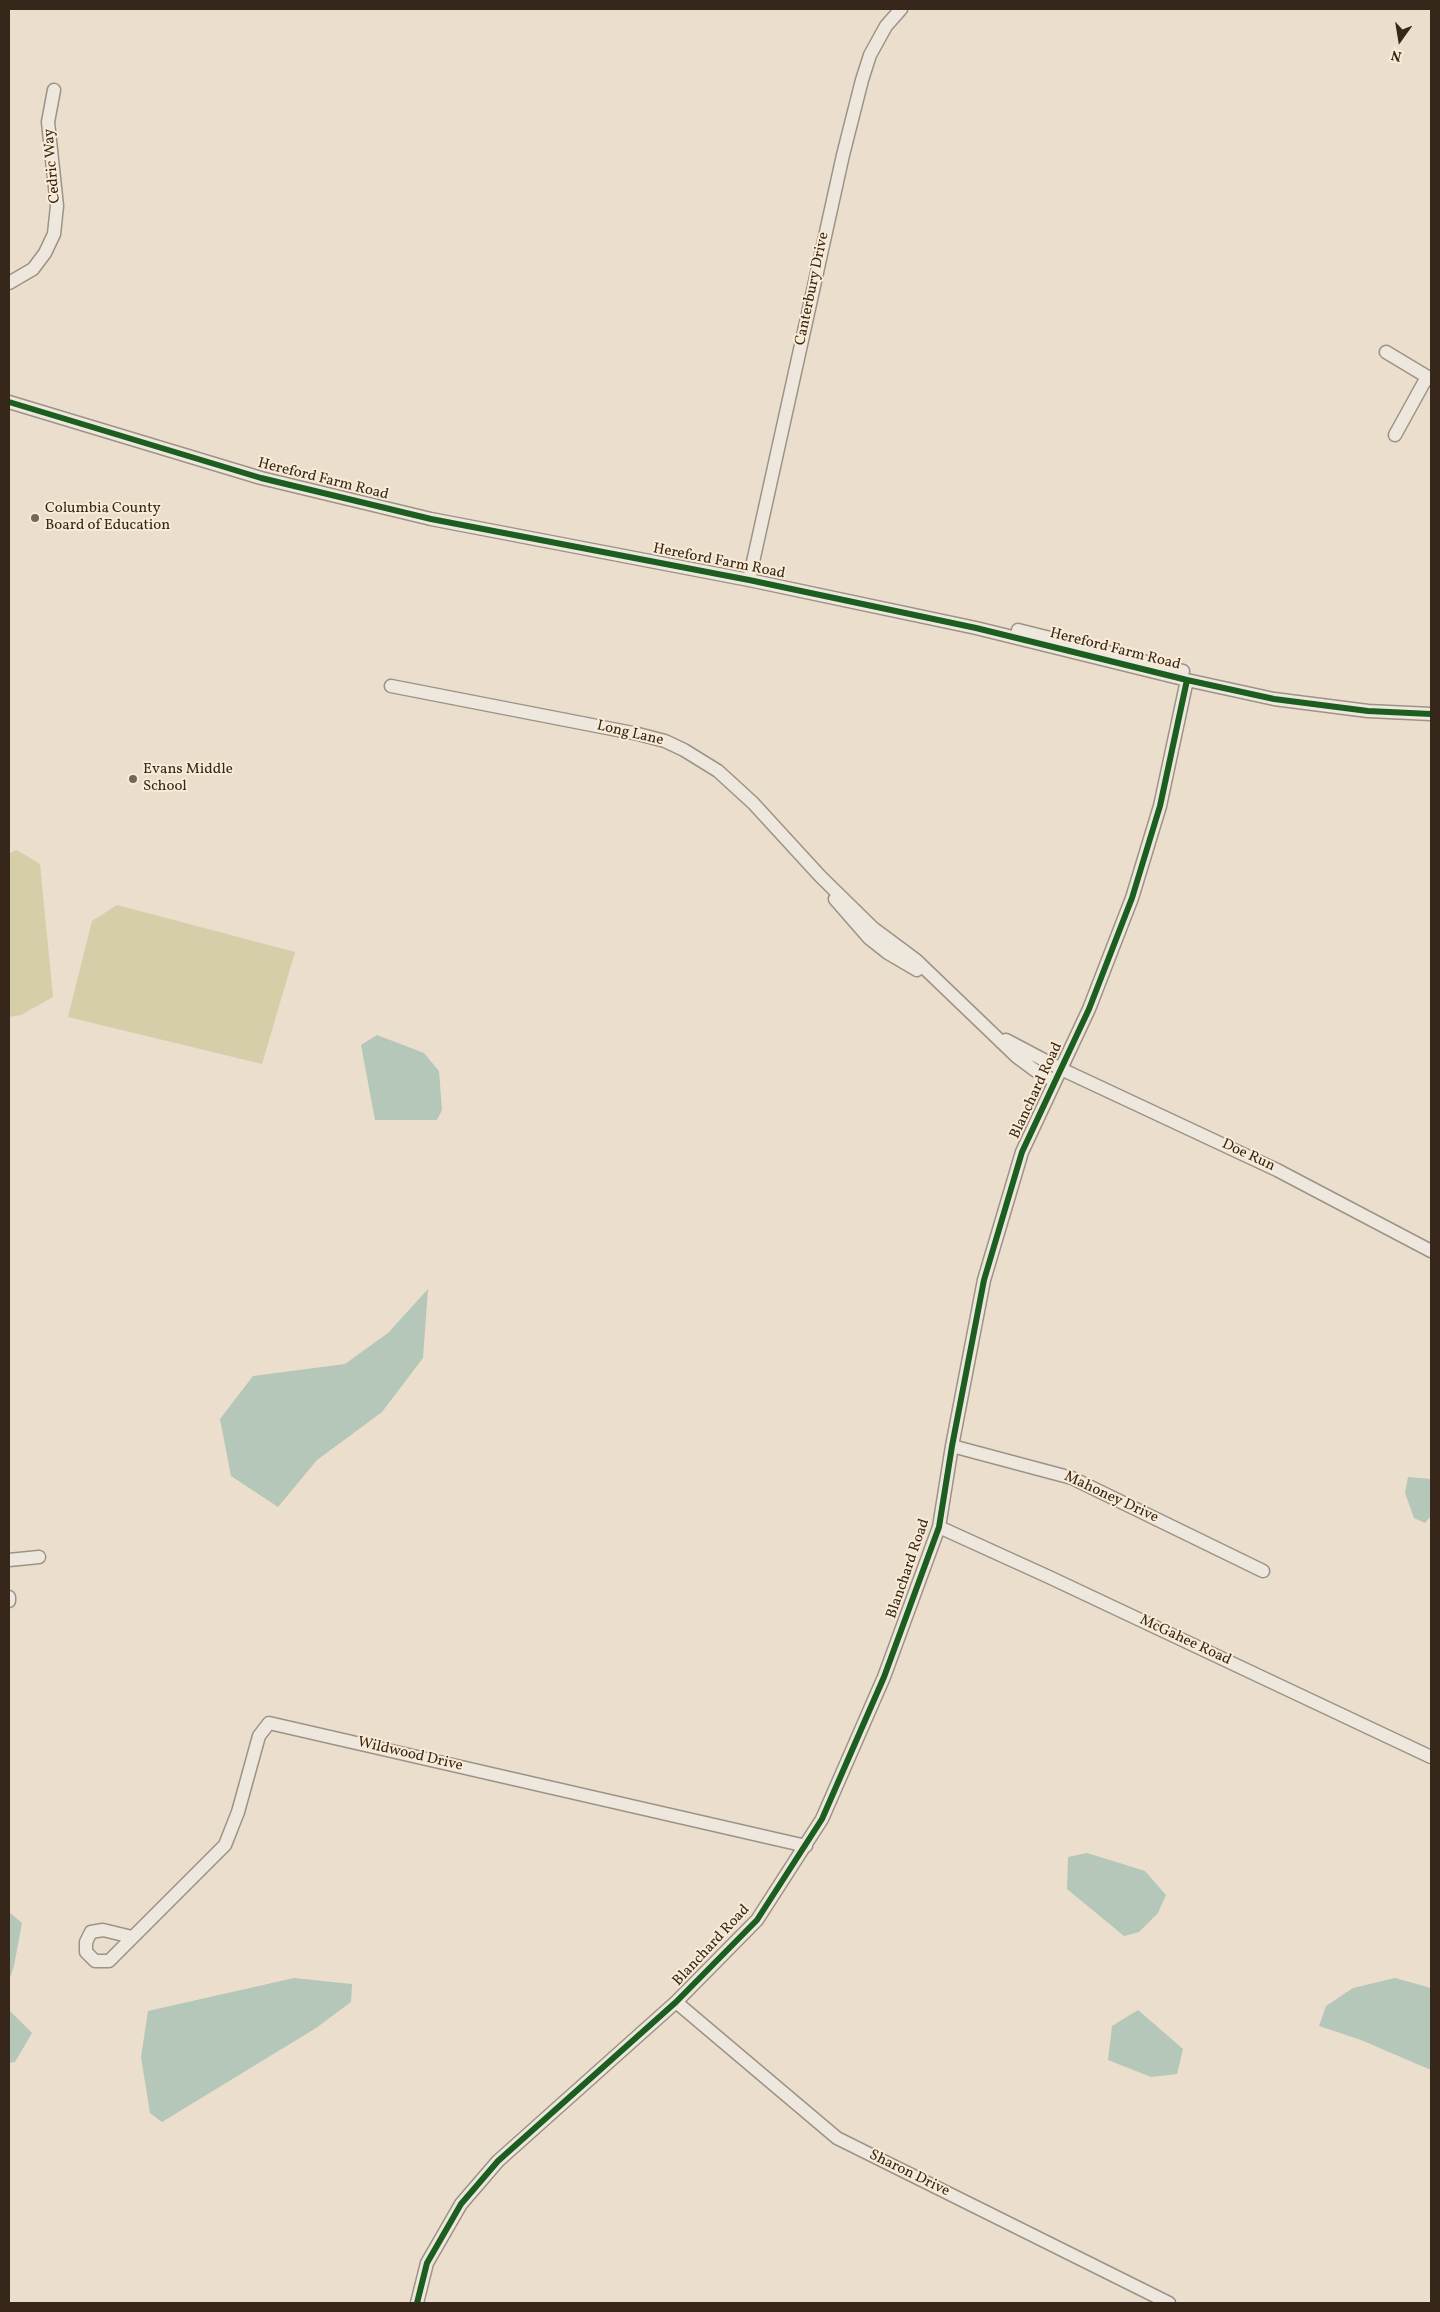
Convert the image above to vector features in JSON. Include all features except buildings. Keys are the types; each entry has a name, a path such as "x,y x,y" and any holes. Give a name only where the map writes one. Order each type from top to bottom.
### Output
{"street":[{"name":"Canterbury Drive","path":"749,580 843,155 862,80 874,48 886,26 901,9"},
{"name":"Cedric Way","path":"9,283 33,269 45,253 54,234 57,206 48,122 54,90"},
{"path":"1386,352 1429,378 1395,435"},
{"name":"Hereford Farm Road","path":"9,402 261,478 431,519 749,580 976,628 1187,680 1274,699 1368,711 1431,714"},
{"name":"Hereford Farm Road","path":"976,628 1008,628 1050,637 1216,679 1274,699"},
{"name":"Blanchard Road","path":"417,2303 427,2263 461,2204 498,2161 676,2002 756,1920 806,1846 822,1818 884,1678 939,1527 952,1446 984,1280 1022,1152 1089,1009 1132,898 1160,806 1187,680"},
{"name":"Long Lane","path":"391,686 665,741 718,771 753,804 820,876 836,900 869,938 888,953 944,985 994,1033 1058,1075"},
{"name":"Doe Run","path":"1058,1075 1277,1170 1431,1251"},
{"name":"Mahoney Drive","path":"952,1446 1072,1478 1262,1571"},
{"name":"McGahee Road","path":"939,1527 1050,1577 1431,1758"},
{"path":"9,1560 39,1557"},
{"name":"Wildwood Drive","path":"132,1937 225,1845 238,1812 259,1736 269,1723 806,1846"},
{"name":"Sharon Drive","path":"676,2002 837,2138 1169,2303"}],"shaded area":[{"path":"17,850 40,864 53,997 21,1015 9,1017 9,853"},
{"path":"117,905 295,952 262,1064 68,1017 92,921"},
{"path":"377,1035 424,1053 439,1071 442,1110 437,1120 375,1120 361,1045"},
{"path":"428,1289 423,1358 382,1412 317,1460 278,1507 231,1476 220,1419 253,1376 345,1364 388,1333"},
{"path":"1408,1477 1431,1479 1431,1516 1425,1523 1414,1518 1405,1493"},
{"path":"1087,1853 1145,1871 1166,1895 1158,1913 1139,1932 1124,1936 1067,1889 1068,1857"},
{"path":"9,1912 22,1923 14,1966 9,1981"},
{"path":"294,1978 352,1984 351,2002 316,2028 162,2122 150,2113 141,2057 148,2011"},
{"path":"1395,1978 1431,1988 1431,2070 1361,2040 1319,2026 1326,2006 1353,1988"},
{"path":"9,2010 32,2033 15,2062 9,2063"},
{"path":"1138,2010 1183,2049 1177,2074 1151,2077 1108,2060 1112,2026"}],"cycle path":[{"path":"9,402 261,478 431,519 749,580 976,628 1187,680 1274,699 1368,711 1431,714"},
{"path":"417,2303 427,2263 461,2204 498,2161 676,2002 757,1920 822,1819 884,1677 939,1527 952,1446 984,1280 1022,1152 1089,1009 1132,898 1160,806 1187,680"}],"place":[{"name":"Columbia County Board of Education","path":"35,518"},
{"name":"Evans Middle School","path":"133,779"}]}
